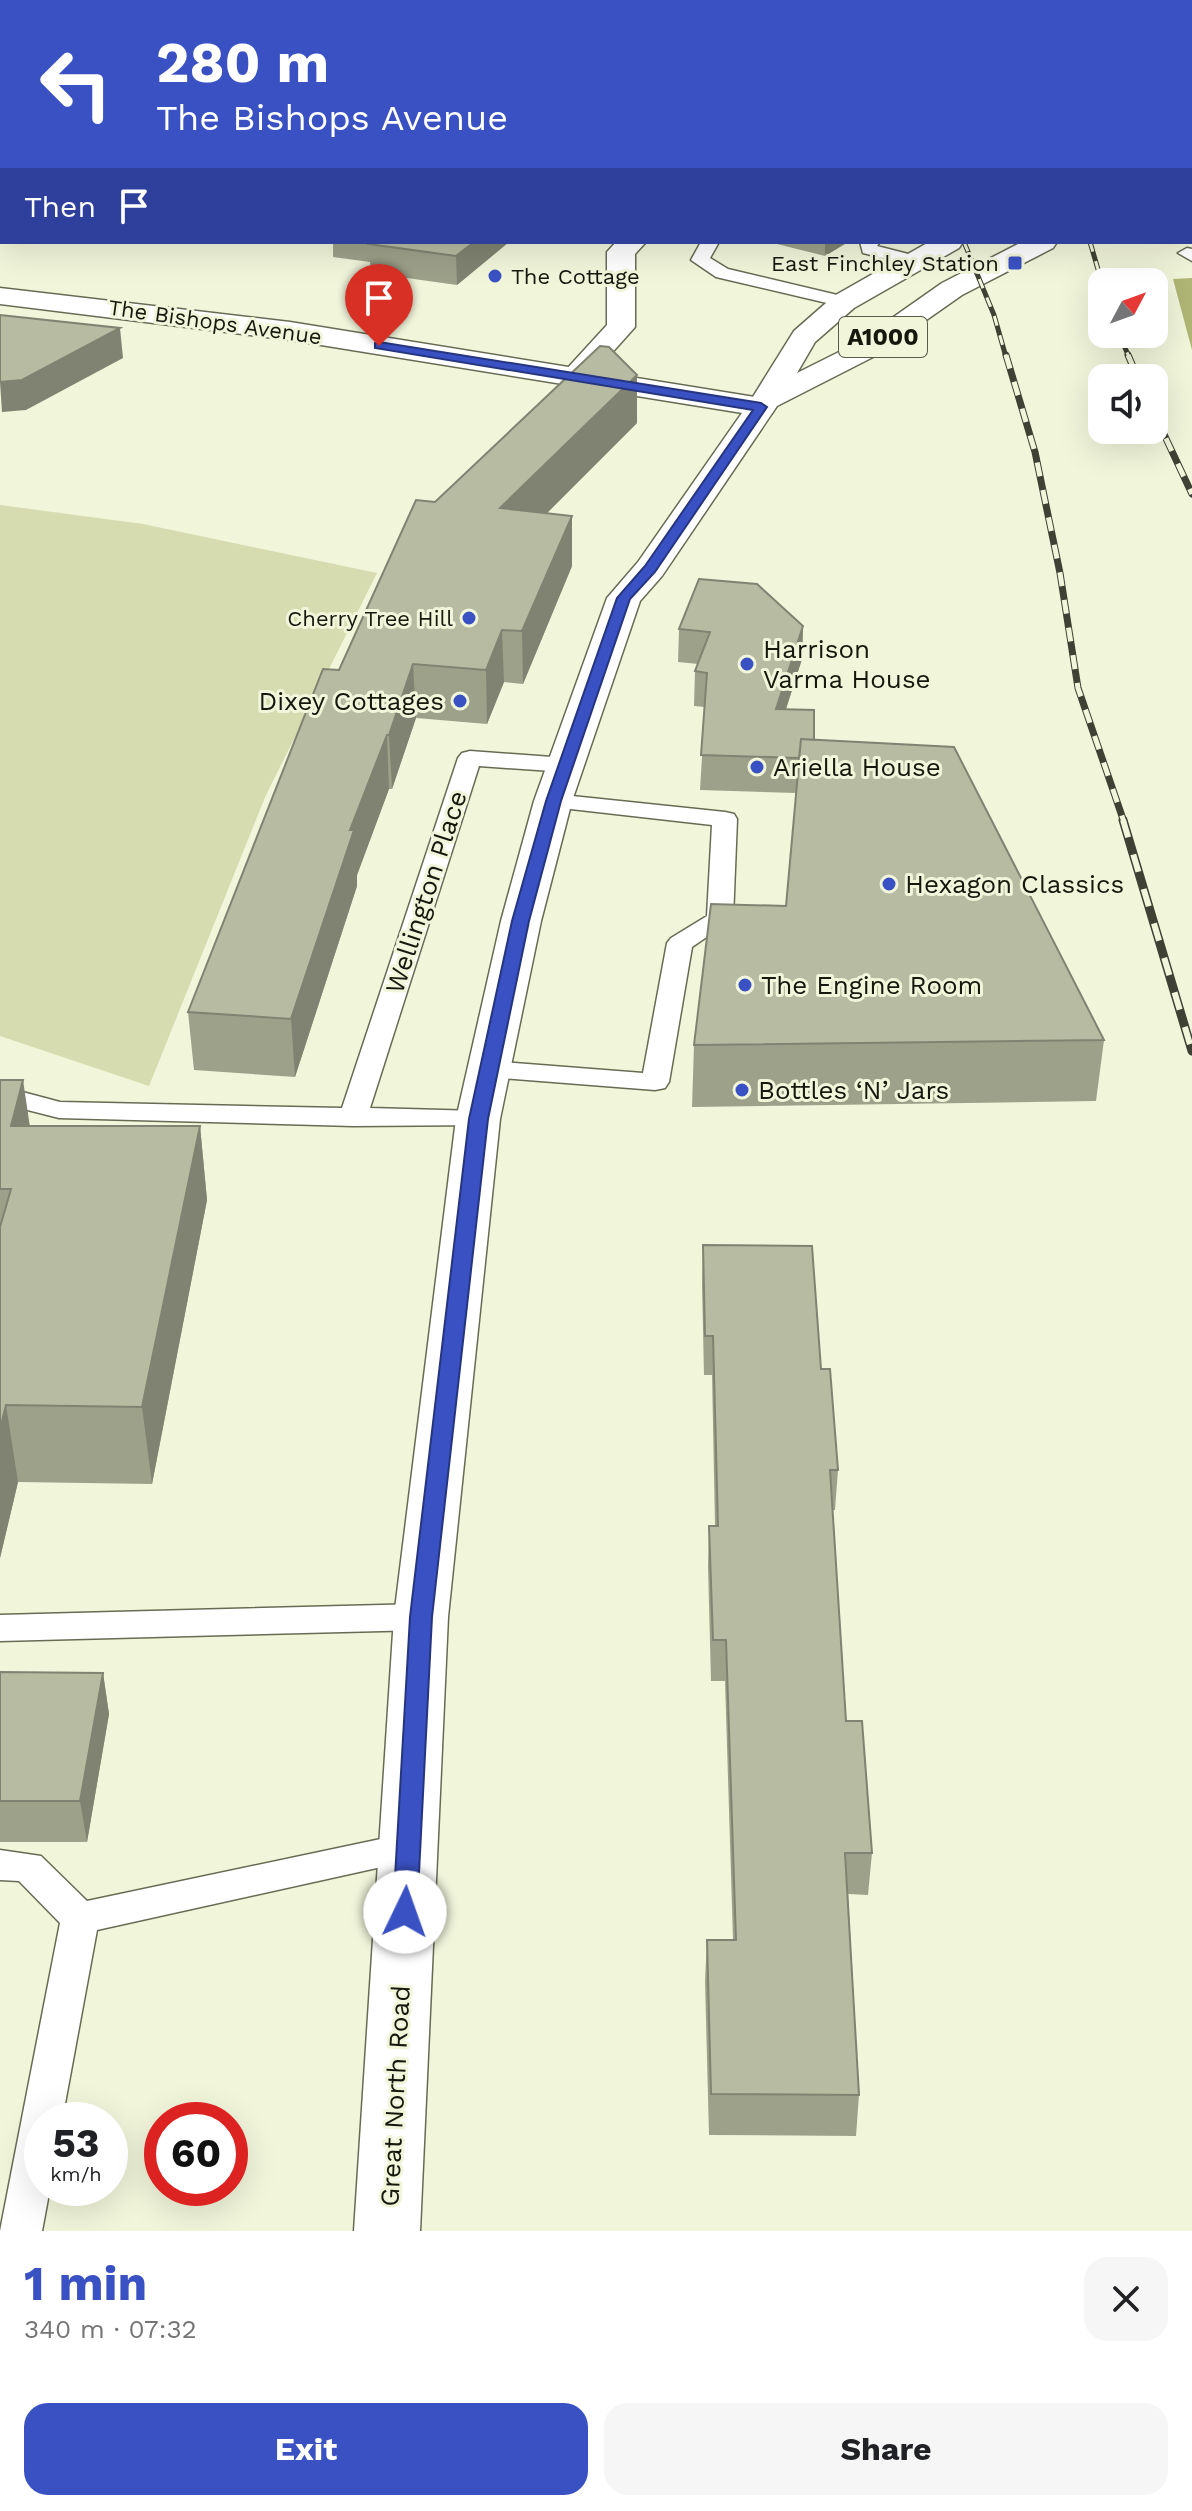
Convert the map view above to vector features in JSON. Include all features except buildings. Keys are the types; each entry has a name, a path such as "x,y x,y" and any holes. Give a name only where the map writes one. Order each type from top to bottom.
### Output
{"main road":[{"path":"574,378 621,327 621,252 630,244"},
{"name":"Great North Road","path":"387,2231 421,1617 483,1094 521,921 553,801 624,598 650,569 763,404 804,337 844,302 945,244"},
{"name":"Great North Road","path":"763,404 865,350 952,289 1039,244"},
{"name":"The Bishops Avenue","path":"0,296 290,331 574,378 763,404"}],"lane":[{"path":"709,244 700,260 722,273 844,302"},
{"path":"867,244 869,249 914,261"},
{"name":"Wellington Place","path":"353,1118 470,758 566,765"},
{"path":"0,1094 59,1110 353,1118 483,1094 655,1082 680,943 720,919 725,819 553,801"},
{"path":"0,1628 421,1617"},
{"path":"80,1918 409,1848"},
{"path":"0,1865 28,1867 80,1918"},
{"path":"46,2102 80,1918"},
{"path":"21,2231 26,2206"}],"green space":[{"path":"1192,278 1192,350 1173,279"},
{"path":"0,505 143,524 377,573 266,795 149,1086 0,1036"}],"railway":[{"path":"965,244 994,315 1006,357"},
{"path":"1091,244 1098,268"},
{"path":"1125,348 1129,357"},
{"path":"1006,355 1035,452 1060,573 1078,688 1124,822"},
{"path":"1128,355 1132,364"},
{"path":"1168,443 1192,494"},
{"path":"1123,820 1192,1051"}],"place":[{"name":"East Finchley Station","path":"1015,263"},
{"name":"The Cottage","path":"495,276"},
{"name":"Cherry Tree Hill","path":"469,618"},
{"name":"Harrison Varma House","path":"747,664"},
{"name":"Dixey Cottages","path":"460,701"},
{"name":"Ariella House","path":"757,767"},
{"name":"Hexagon Classics","path":"889,884"},
{"name":"The Engine Room","path":"745,985"},
{"name":"Bottles ‘N’ Jars","path":"742,1090"}],"route":[{"path":"379,346 761,407 650,569 624,598 609,632 553,801 521,921 478,1119 421,1617 405,1912"}]}
